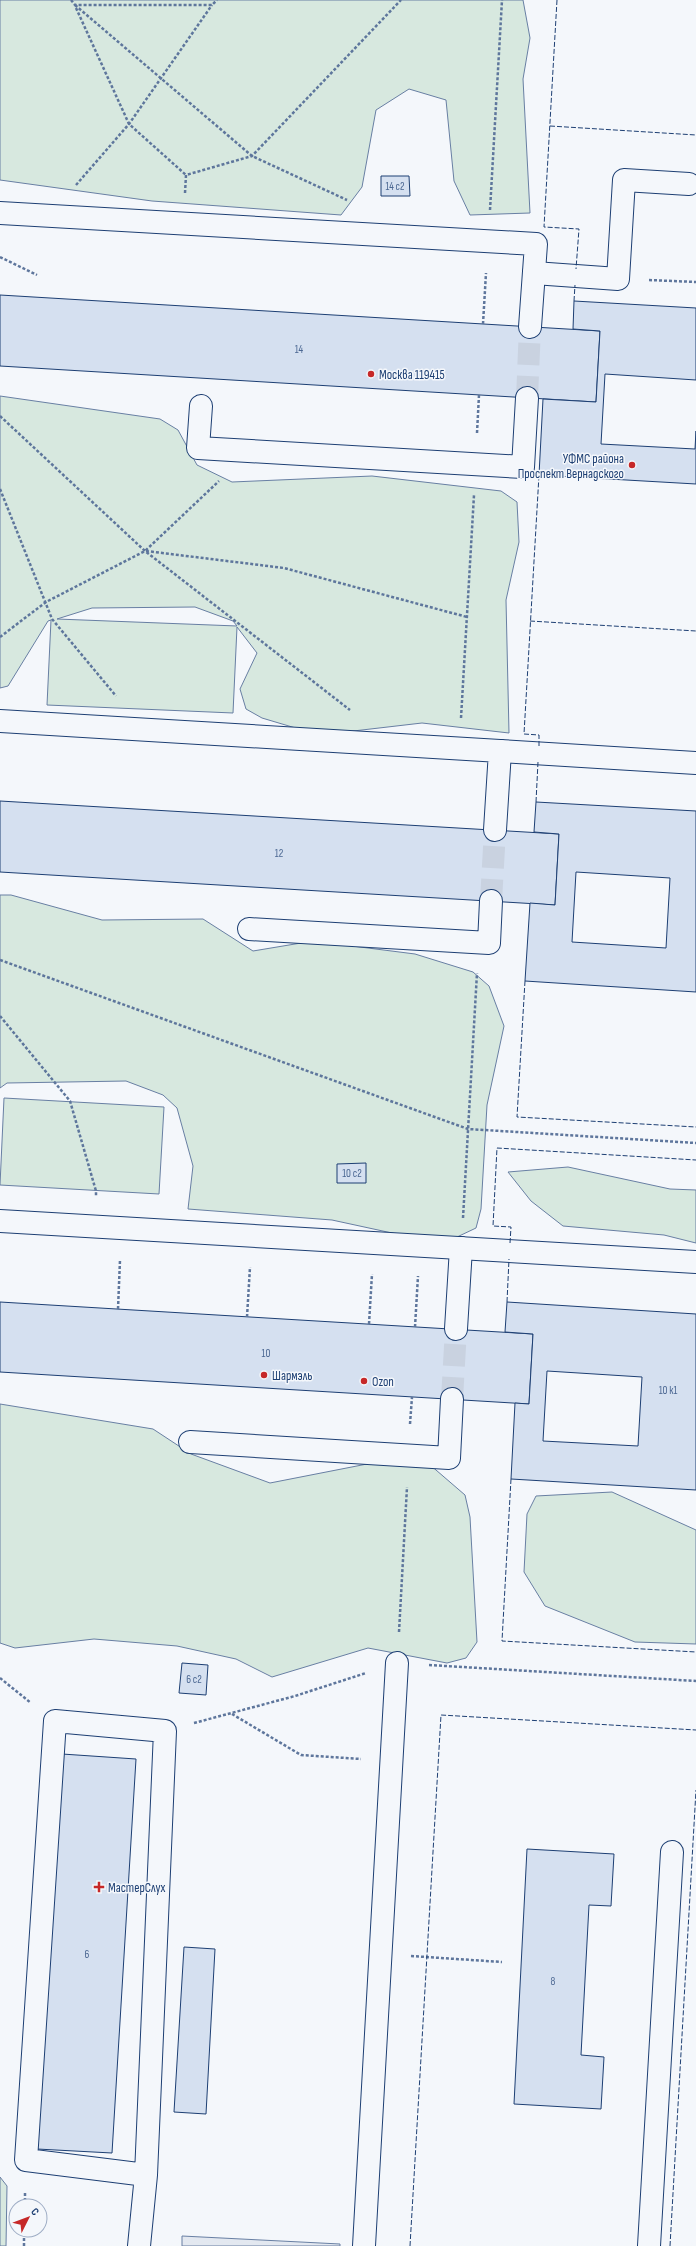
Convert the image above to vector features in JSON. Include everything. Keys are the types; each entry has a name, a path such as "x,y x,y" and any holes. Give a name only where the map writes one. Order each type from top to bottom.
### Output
{"lane":[{"path":"534,274 618,278 624,180 689,184"},
{"path":"0,213 536,244 530,327"},
{"path":"201,406 198,448 523,467 527,398"},
{"path":"0,721 696,763"},
{"path":"495,830 500,751"},
{"path":"249,929 489,943 491,900"},
{"path":"0,1220 696,1262"},
{"path":"456,1329 461,1248"},
{"path":"190,1442 449,1458 452,1399"},
{"path":"364,2246 397,1663"},
{"path":"139,2246 146,2175 165,1731 55,1721 26,2160 146,2175"},
{"path":"649,2246 672,1852"}],"path":[{"path":"71,0 252,156 350,202"},
{"path":"50,216 129,124 217,0"},
{"path":"186,176 252,156 400,0"},
{"path":"483,324 502,0"},
{"path":"75,5 212,5"},
{"path":"75,5 129,124 186,176"},
{"path":"183,224 186,176"},
{"path":"0,257 37,276"},
{"path":"618,278 696,282"},
{"path":"459,748 479,395"},
{"path":"0,416 145,551 351,711"},
{"path":"0,637 46,602 145,551 219,481"},
{"path":"0,489 52,619 126,709 124,728"},
{"path":"145,551 284,568 467,617"},
{"path":"461,1248 478,942"},
{"path":"0,960 468,1129 696,1143"},
{"path":"0,1016 70,1101 96,1190 92,1226"},
{"path":"118,1309 122,1228"},
{"path":"247,1317 252,1236"},
{"path":"369,1324 373,1243"},
{"path":"415,1327 420,1245"},
{"path":"397,1663 412,1397"},
{"path":"165,1731 295,1696 397,1663 696,1681"},
{"path":"0,1678 55,1721"},
{"path":"231,1713 301,1755 391,1762"},
{"path":"380,1954 502,1962"}],"shaded area":[{"path":"0,0 523,0 530,38 523,79 530,213 470,215 454,181 446,100 409,89 376,110 362,187 341,215 152,201 0,180"},
{"path":"0,396 160,419 178,430 197,465 232,482 372,476 501,491 517,502 519,542 506,600 509,733 422,723 319,735 262,718 246,709 240,689 257,653 237,627 233,713 47,705 51,620 48,621 8,686 0,688","holes":["195,607 233,621 237,626 57,619 92,608"]},
{"path":"0,895 11,895 102,920 203,919 253,951 313,941 415,954 473,972 489,986 504,1026 487,1105 481,1209 476,1228 457,1237 415,1238 332,1220 188,1209 193,1166 177,1108 163,1095 126,1081 7,1083 0,1088"},
{"path":"4,1098 164,1107 159,1194 0,1185"},
{"path":"568,1167 670,1189 696,1190 696,1243 664,1235 563,1226 531,1201 508,1172"},
{"path":"0,1404 153,1429 191,1454 270,1483 367,1464 429,1464 465,1495 470,1517 477,1642 466,1658 447,1663 368,1648 272,1677 236,1659 177,1646 94,1639 15,1648 0,1643"},
{"path":"612,1492 696,1530 696,1644 635,1642 545,1606 524,1572 527,1514 536,1496"},
{"path":"0,2177 7,2186 6,2246 0,2246"},
{"path":"182,2236 340,2244 340,2246 182,2246"}],"building":[{"path":"381,176 409,176 410,196 381,196"},
{"path":"0,295 600,331 596,402 0,366"},
{"path":"574,301 696,308 696,380 605,374 601,444 695,449 696,431 696,484 539,475 543,399 596,402 600,331 573,329"},
{"path":"0,801 559,834 555,905 0,872"},
{"path":"536,802 696,811 696,992 525,981 530,903 555,905 559,834 534,832","holes":["576,872 670,878 666,948 572,942"]},
{"path":"366,1163 366,1183 337,1183 337,1164"},
{"path":"0,1302 533,1334 529,1404 0,1372"},
{"path":"507,1302 696,1314 696,1490 511,1479 515,1403 529,1404 533,1334 505,1332","holes":["547,1371 642,1377 638,1446 543,1441"]},
{"path":"182,1663 208,1665 206,1695 179,1693"},
{"path":"62,1754 136,1759 112,2153 37,2149"},
{"path":"527,1849 614,1854 611,1906 589,1905 581,2055 604,2057 601,2109 514,2104"},
{"path":"184,1947 215,1949 206,2114 174,2112"}],"tunnel":[{"path":"527,398 530,327"},
{"path":"491,901 495,830"},
{"path":"452,1399 456,1329"}],"fence":[{"path":"557,0 544,227 579,229 576,269"},
{"path":"550,126 696,135"},
{"path":"574,301 575,285"},
{"path":"539,475 524,734 539,735 539,746"},
{"path":"530,621 696,631"},
{"path":"536,802 538,762"},
{"path":"525,981 517,1117 696,1127"},
{"path":"510,1243 511,1227 493,1226 497,1148 696,1160"},
{"path":"507,1302 509,1259"},
{"path":"511,1479 502,1641 696,1652"},
{"path":"410,2246 441,1715 696,1730"},
{"path":"670,2246 696,1790"}],"place":[{"name":"Москва 119415","path":"371,374"},
{"name":"УФМС района Проспект Вернадского","path":"632,465"},
{"name":"Шармэль","path":"264,1375"},
{"name":"Ozon","path":"364,1381"},
{"name":"МастерСлух","path":"99,1887"}]}
